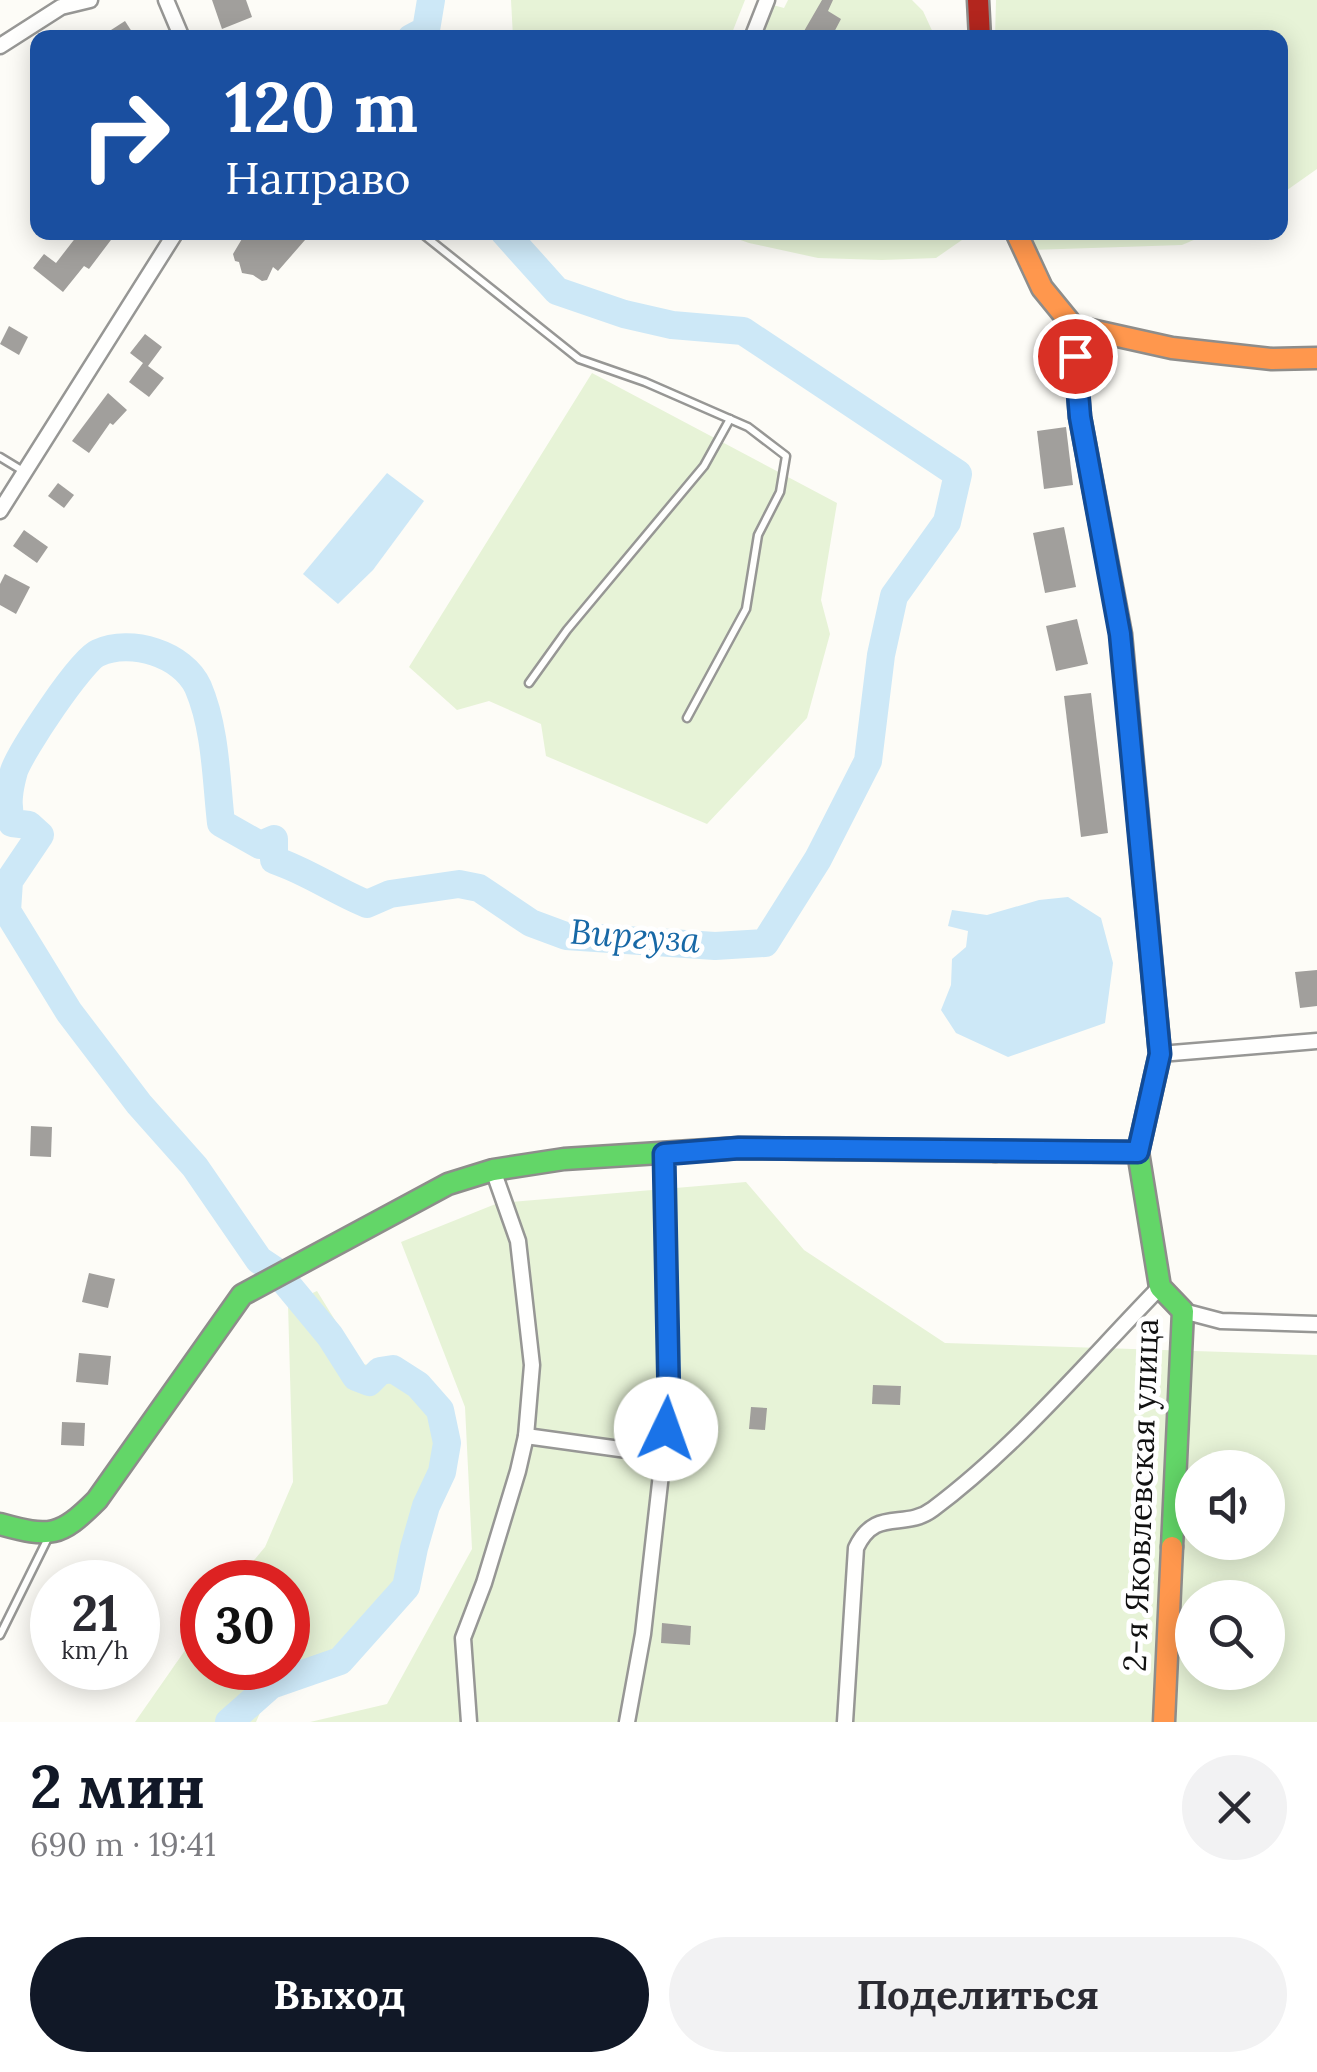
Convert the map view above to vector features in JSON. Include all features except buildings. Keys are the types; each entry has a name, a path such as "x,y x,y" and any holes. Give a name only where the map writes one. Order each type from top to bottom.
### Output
{"street":[{"path":"0,46 62,7 90,0"},
{"path":"166,0 179,30"},
{"path":"755,30 766,0"},
{"path":"978,0 980,30"},
{"path":"0,512 171,240"},
{"path":"1020,240 1042,288 1073,326 1172,348 1272,360 1317,358"},
{"name":"2-я Яковлевская улица","path":"1073,326 1080,417 1120,634 1160,1054 1138,1152 1160,1287 1184,1311 1164,1722"},
{"path":"1160,1054 1317,1041"},
{"path":"0,1524 48,1537 70,1528 97,1500 242,1295 448,1184 493,1170 564,1160 739,1148 1138,1152"},
{"path":"628,1722 643,1634 669,1402 664,1154"},
{"path":"469,1722 463,1638 484,1583 526,1436 532,1364 518,1240 493,1170"},
{"path":"845,1722 856,1548 863,1533 882,1520 909,1520 930,1512 1017,1436 1160,1287"},
{"path":"1184,1311 1221,1321 1317,1324"},
{"path":"526,1436 663,1455"}],"lane":[{"path":"430,240 579,359 748,426 786,456 780,492 758,535 746,609 687,718"},
{"path":"529,683 567,630 704,466 730,418"},
{"path":"0,457 24,472"},
{"path":"0,1635 48,1537"}],"green space":[{"path":"511,0 745,0 733,30 513,30"},
{"path":"788,0 912,0 923,11 932,30 764,30 773,5 784,8"},
{"path":"996,0 1317,0 1317,169 1288,189 1288,30 995,30"},
{"path":"741,240 962,240 936,258 882,260 818,258"},
{"path":"1028,240 1194,240 1182,245 1031,250"},
{"path":"592,373 837,503 821,600 830,634 807,718 707,824 546,756 541,724 489,701 457,710 409,667"},
{"path":"746,1182 804,1250 945,1343 1317,1355 1317,1722 310,1722 387,1704 472,1549 465,1407 401,1242 498,1203"},
{"path":"317,1291 362,1364 393,1369 418,1385 440,1410 447,1443 442,1472 426,1506 406,1587 340,1661 310,1672 310,1560 254,1560 265,1547 293,1482 288,1304"},
{"path":"180,1658 180,1690 270,1690 256,1722 135,1722"}],"water":[{"path":"387,473 424,501 373,570 338,604 303,574"},
{"path":"1068,897 1101,918 1113,963 1105,1023 1008,1057 956,1033 941,1010 951,985 952,959 966,947 968,931 948,926 952,910 987,915 1039,900"}],"waterway":[{"name":"Виргуза","path":"426,30 431,0"},
{"name":"Виргуза","path":"229,1722 271,1685 340,1661 406,1587 426,1506 442,1472 447,1443 440,1410 418,1385 393,1369 380,1371 369,1382 356,1377 330,1336 277,1272 259,1260 195,1167 139,1104 69,1012 7,911 9,881 40,835 29,825 12,823 9,810 14,771 28,745 66,688 98,653 125,647 155,652 181,666 198,687 212,737 221,823 260,845 274,839 274,860 355,899 367,904 390,894 459,884 479,888 531,923 566,936 715,946 765,943 818,859 868,761 881,655 894,596 947,522 958,474 743,331 672,325 624,314 557,291 511,240"}],"traffic: fast":[{"path":"1073,326 1080,417 1121,634 1160,1054 1138,1152 1160,1287 1183,1311 1172,1547"},
{"path":"0,1524 43,1532 63,1528 73,1521 97,1500 242,1295 448,1184 493,1170 564,1159 739,1148 995,1151"}],"traffic: slow":[{"path":"1020,240 1042,288 1073,326 1172,348 1272,359 1317,358"},
{"path":"995,1151 1138,1152"},
{"path":"1164,1722 1172,1547"}],"traffic: jam":[{"path":"978,0 980,30"}],"route":[{"path":"666,1429 669,1402 664,1154 739,1148 1138,1152 1160,1054 1120,634 1080,417 1075,356"}]}
